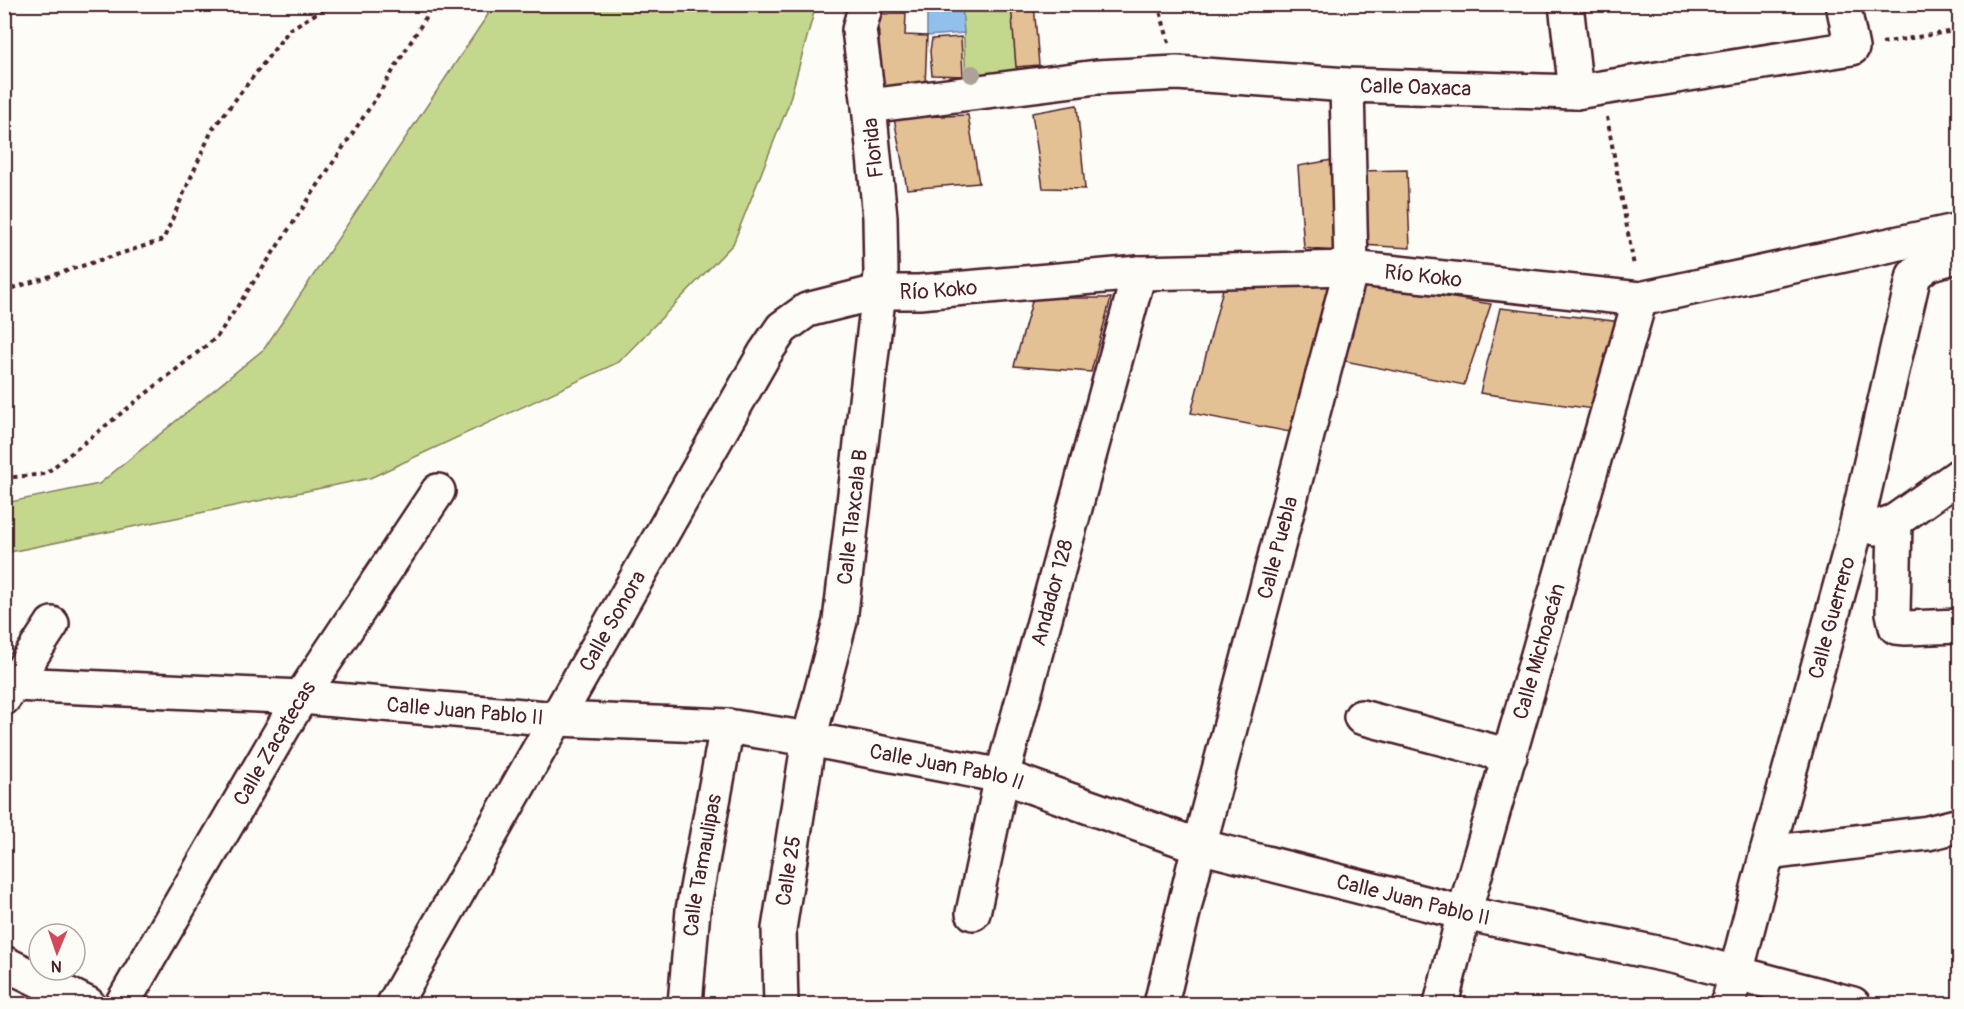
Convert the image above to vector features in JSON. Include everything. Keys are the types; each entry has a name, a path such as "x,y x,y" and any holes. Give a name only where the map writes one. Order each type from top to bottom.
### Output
{"street":[{"name":"Florida","path":"866,4 859,30 880,217 878,292"},
{"path":"1566,4 1589,90"},
{"path":"1843,4 1852,48"},
{"name":"Calle Oaxaca","path":"869,106 1097,77 1166,73 1347,85 1589,90 1852,48"},
{"name":"Calle Puebla","path":"1161,1005 1199,846 1351,268 1347,85"},
{"name":"Río Koko","path":"878,292 919,292 1139,273 1351,268 1640,299 1959,230"},
{"name":"Calle Guerrero","path":"1728,1005 1854,536 1914,275 1928,264 1959,255"},
{"name":"Andador 128","path":"973,913 1002,776 1139,273"},
{"name":"Calle Sonora","path":"394,1005 765,353 782,328 807,310 878,292"},
{"name":"Calle Tlaxcala B","path":"810,740 840,621 878,292"},
{"name":"Calle Michoacán","path":"1441,1005 1464,913 1640,299"},
{"path":"1854,536 1895,521 1959,475"},
{"name":"Calle Zacatecas","path":"122,1005 301,697 438,491"},
{"path":"1895,521 1893,613 1896,627 1959,626"},
{"path":"9,691 52,624"},
{"name":"Calle Juan Pablo II","path":"9,691 301,697 558,719 727,726 810,740 1002,776 1199,846 1464,913 1676,957 1853,1005"},
{"path":"1361,717 1509,756"},
{"name":"Calle Tamaulipas","path":"685,1005 693,910 727,726"},
{"name":"Calle 25","path":"781,1005 779,929 810,740"},
{"path":"1767,853 1928,833 1959,825"},
{"path":"4,963 88,1005"}],"path":[{"path":"4,291 163,240 212,130 290,29 332,4"},
{"path":"4,478 45,474 217,337 380,92 434,4"},
{"path":"1852,48 1959,30"},
{"path":"1589,90 1640,299"}],"green space":[{"path":"495,4 816,5 788,106 733,244 619,362 370,478 5,553 5,503 99,484 264,349"},
{"path":"962,5 1011,5 1018,78 966,81"}],"water":[{"path":"927,6 962,6 964,33 927,36"}],"building":[{"path":"1011,4 1034,4 1039,65 1016,67"},
{"path":"906,13 905,35 927,36 925,87 881,89 878,14"},
{"path":"961,37 963,76 932,75 930,51 932,39"},
{"path":"1077,105 1085,189 1043,188 1032,113"},
{"path":"968,115 979,183 907,189 894,118"},
{"path":"1338,159 1340,252 1304,248 1298,166"},
{"path":"1407,170 1410,248 1362,245 1359,171"},
{"path":"1225,281 1334,285 1295,433 1191,413"},
{"path":"1365,284 1491,304 1464,385 1340,360"},
{"path":"1033,298 1111,298 1091,372 1014,366"},
{"path":"1500,308 1622,322 1593,409 1480,393"}]}
